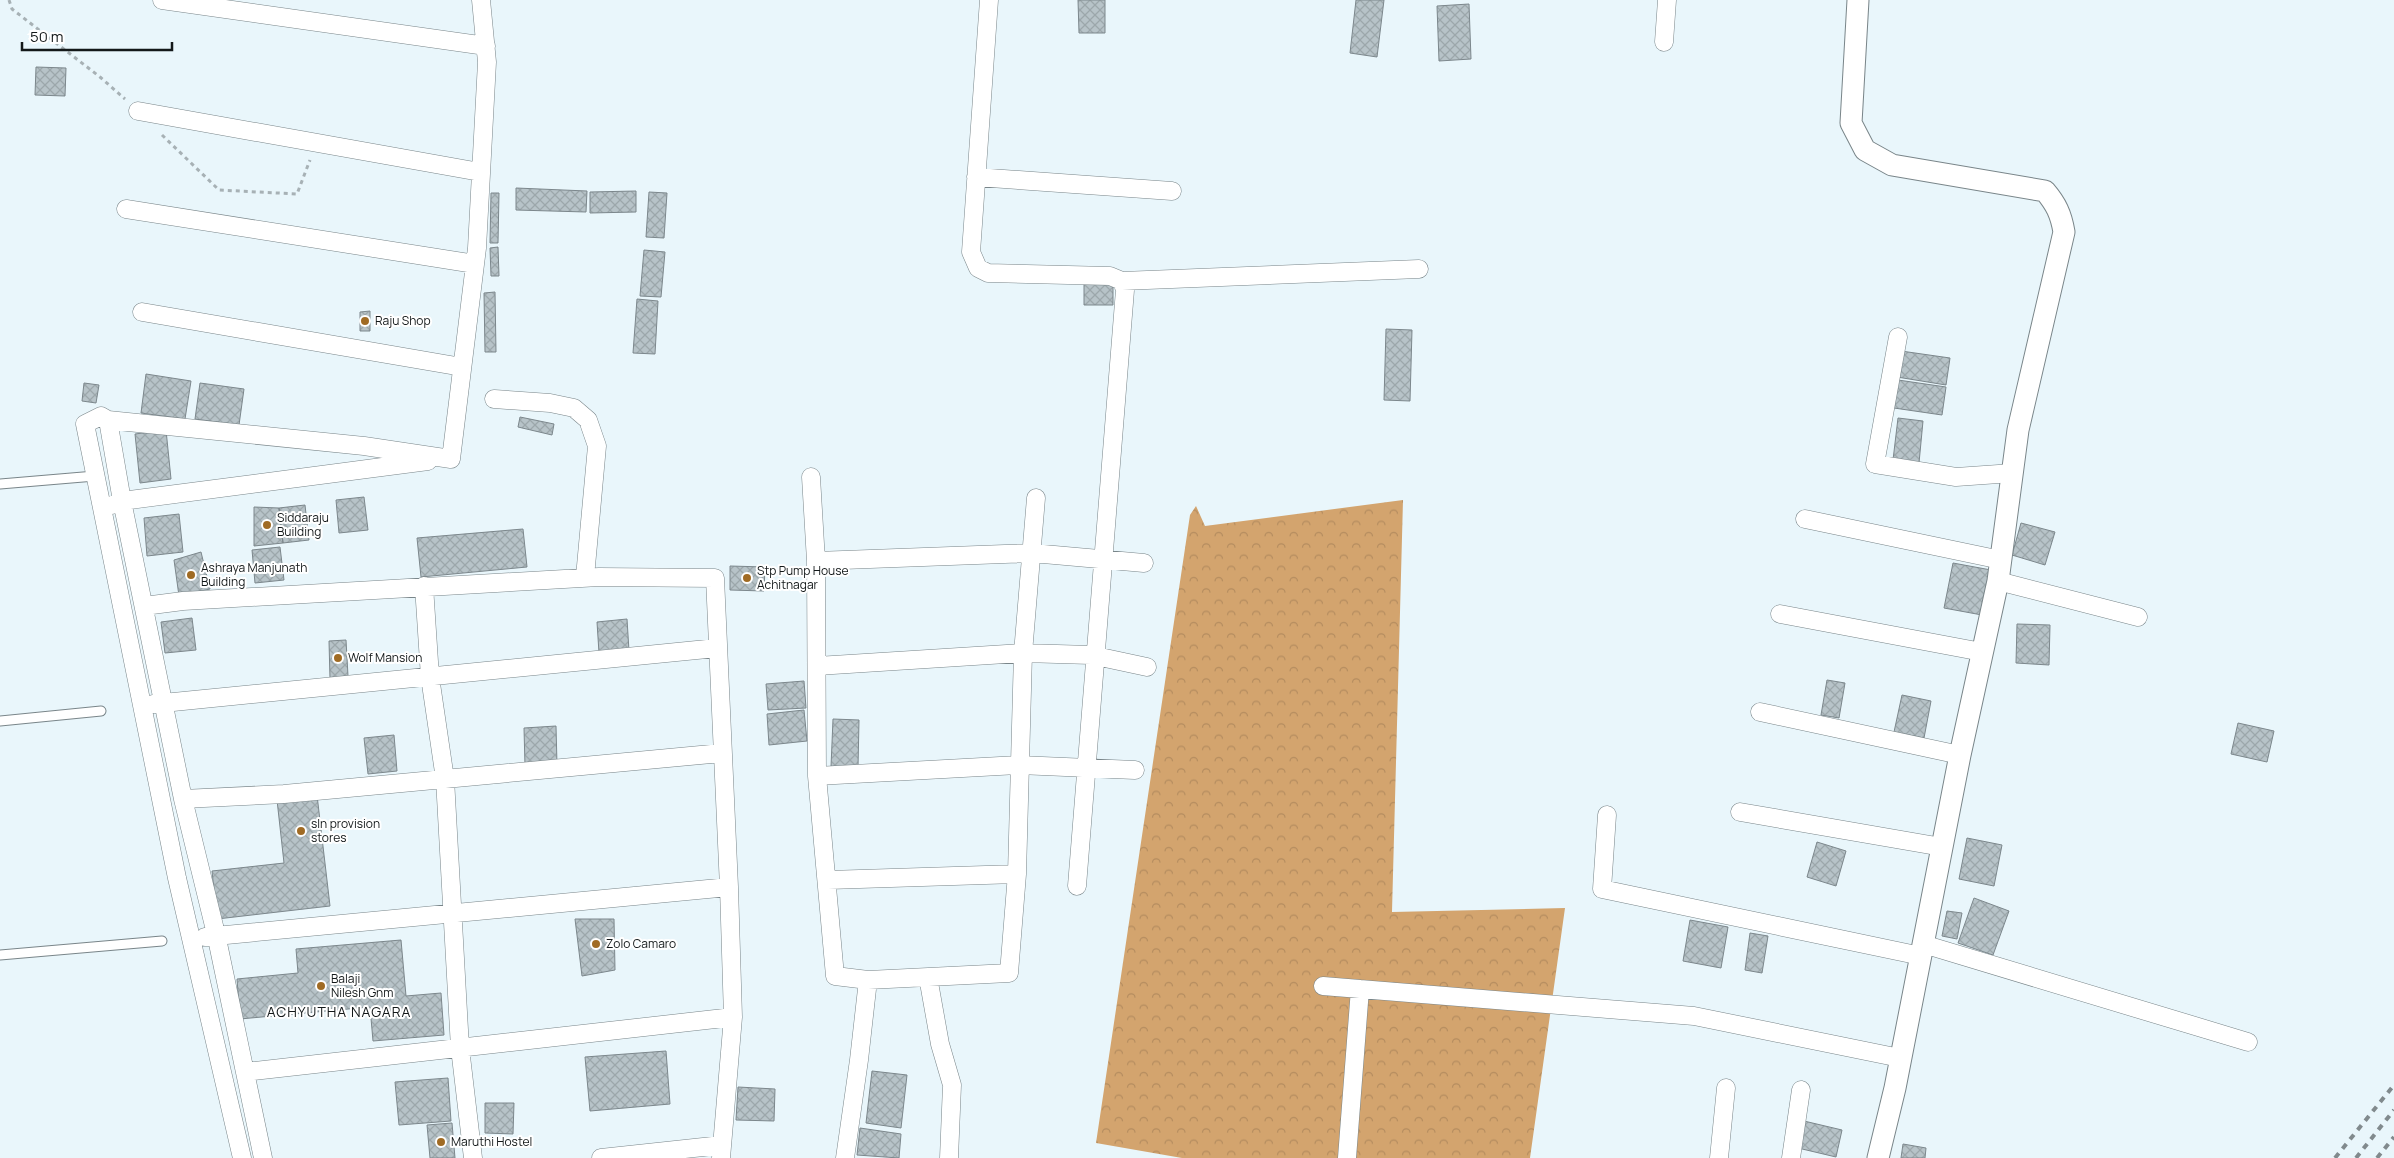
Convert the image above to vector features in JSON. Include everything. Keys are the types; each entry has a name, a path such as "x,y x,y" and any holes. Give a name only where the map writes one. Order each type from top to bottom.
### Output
{"street":[{"path":"162,0 486,46"},
{"path":"451,458 475,264 487,62 481,0"},
{"path":"989,0 970,252 978,268 988,273 1110,276 1122,281 1419,269"},
{"path":"1664,42 1667,0"},
{"path":"1858,0 1851,123 1865,150 1892,164 2045,191 2056,204 2061,215 2064,232 2018,430 1998,581 1960,755 1922,950 1878,1158"},
{"path":"138,111 480,172"},
{"path":"976,177 1172,191"},
{"path":"126,209 475,264"},
{"path":"1077,886 1125,290 1122,281"},
{"path":"142,312 462,367"},
{"path":"1898,337 1875,464 1956,477 2012,473"},
{"path":"494,399 550,403 574,408 588,420 597,446 585,577"},
{"path":"242,1158 191,940 85,424 101,416 108,420 364,446 451,458"},
{"path":"108,420 122,501 183,799 216,934 264,1158"},
{"path":"102,510 122,501 451,458"},
{"path":"811,477 816,561 817,776 828,880 835,976 868,980 1009,973 1017,874 1023,653 1036,498"},
{"path":"1805,519 2001,560"},
{"path":"816,561 1032,553 1144,563"},
{"path":"144,606 183,601 585,577 715,578 733,1017 722,1152 601,1158"},
{"path":"1998,581 2138,617"},
{"path":"424,586 430,677 444,779 460,1048 473,1158"},
{"path":"1780,614 1982,652"},
{"path":"142,706 717,648"},
{"path":"817,666 1023,653 1095,656 1147,666"},
{"path":"1760,712 1960,755"},
{"path":"183,799 284,794 722,753"},
{"path":"817,776 1019,765 1135,770"},
{"path":"1740,812 1942,848"},
{"path":"1607,815 1602,889 1922,950 2248,1042"},
{"path":"828,880 1017,874"},
{"path":"191,940 216,934 729,887"},
{"path":"928,977 940,1044 952,1085 950,1158"},
{"path":"845,1158 868,980"},
{"path":"1323,986 1694,1016 1900,1058"},
{"path":"1347,1158 1360,989"},
{"path":"245,1072 733,1017"},
{"path":"1719,1158 1726,1088"},
{"path":"1791,1158 1801,1090"}],"lane":[{"path":"0,484 95,476"},
{"path":"0,721 101,711"},
{"path":"0,955 162,941"}],"path":[{"path":"10,0 12,9"}],"green space":[{"path":"1403,500 1392,912 1565,908 1530,1158 1182,1158 1096,1143 1190,515 1196,506 1205,526"}],"building":[{"path":"1078,0 1105,0 1105,33 1079,33"},
{"path":"1356,0 1384,0 1377,57 1350,53"},
{"path":"1469,4 1471,59 1439,61 1437,6"},
{"path":"36,67 66,68 65,96 35,95"},
{"path":"516,188 587,191 586,212 516,210"},
{"path":"636,191 636,212 590,213 590,192"},
{"path":"649,192 667,193 664,238 646,237"},
{"path":"491,193 499,193 498,243 490,243"},
{"path":"498,247 499,276 491,276 490,248"},
{"path":"644,250 665,252 661,297 640,296"},
{"path":"1084,283 1113,283 1113,305 1084,305"},
{"path":"495,292 496,352 485,352 484,293"},
{"path":"637,299 658,301 655,354 633,353"},
{"name":"Raju Shop","path":"370,311 370,331 360,331 360,312"},
{"path":"1386,329 1412,330 1410,401 1384,400"},
{"path":"1901,351 1950,358 1946,385 1897,377"},
{"path":"146,374 191,381 185,419 141,413"},
{"path":"1898,380 1946,387 1942,415 1894,408"},
{"path":"84,383 99,385 96,403 82,401"},
{"path":"200,383 244,389 239,425 195,419"},
{"path":"520,417 554,424 552,435 518,427"},
{"path":"1898,418 1923,421 1919,463 1893,460"},
{"path":"166,430 171,479 140,483 135,434"},
{"path":"364,497 368,530 339,533 336,500"},
{"path":"305,505 309,540 283,543 279,508"},
{"name":"Siddaraju Building","path":"254,507 279,508 283,543 254,546"},
{"path":"179,514 183,552 147,556 144,518"},
{"path":"2021,523 2055,532 2045,565 2012,555"},
{"path":"523,529 527,567 421,577 417,538"},
{"path":"280,547 284,580 255,583 252,550"},
{"name":"Ashraya Manjunath Building","path":"201,552 210,589 179,596 174,560"},
{"path":"1953,563 1991,570 1982,615 1944,608"},
{"name":"Stp Pump House Achitnagar","path":"730,566 765,567 764,591 730,590"},
{"path":"192,618 196,650 165,653 161,622"},
{"path":"627,619 629,651 599,653 597,622"},
{"path":"2017,624 2050,625 2049,665 2016,663"},
{"name":"Wolf Mansion","path":"346,640 348,676 330,679 329,641"},
{"path":"1827,680 1845,683 1839,718 1821,715"},
{"path":"804,681 806,708 768,710 766,684"},
{"path":"1902,695 1931,701 1924,738 1894,732"},
{"path":"804,710 807,741 769,745 767,714"},
{"path":"833,719 859,720 858,768 831,767"},
{"path":"2238,723 2274,731 2267,762 2231,754"},
{"path":"556,726 557,765 525,766 524,728"},
{"path":"394,735 397,771 368,774 364,738"},
{"name":"sln provision stores","path":"317,795 330,906 217,919 212,871 284,863 277,800"},
{"path":"1967,838 2002,845 1994,886 1959,879"},
{"path":"1817,842 1846,851 1836,886 1807,877"},
{"path":"1974,898 2009,911 1993,955 1958,943"},
{"path":"1947,911 1962,913 1957,939 1942,936"},
{"name":"Zolo Camaro","path":"575,919 614,919 615,970 582,976"},
{"path":"1690,920 1728,927 1721,968 1683,961"},
{"path":"1750,933 1768,936 1762,973 1745,970"},
{"name":"Balaji Nilesh Gnm","path":"401,940 406,996 441,993 444,1035 373,1041 370,1007 240,1019 237,979 298,973 296,949"},
{"path":"666,1051 670,1104 590,1111 585,1057"},
{"path":"872,1071 907,1075 901,1128 866,1123"},
{"path":"448,1078 451,1121 399,1125 395,1082"},
{"path":"738,1087 775,1089 774,1121 736,1120"},
{"path":"485,1103 514,1103 513,1134 485,1133"},
{"path":"1804,1121 1842,1130 1836,1157 1798,1148"},
{"name":"Maruthi Hostel","path":"452,1123 455,1158 430,1158 427,1125"},
{"path":"860,1128 901,1134 899,1158 857,1155"},
{"path":"1903,1144 1926,1148 1925,1158 1901,1158"}],"railway":[{"path":"2335,1158 2394,1085"},
{"path":"2356,1158 2394,1110"},
{"path":"2377,1158 2394,1137"}],"place":[{"name":"Raju Shop","path":"365,321"},
{"name":"Siddaraju Building","path":"267,525"},
{"name":"Ashraya Manjunath Building","path":"191,575"},
{"name":"Stp Pump House Achitnagar","path":"747,578"},
{"name":"Wolf Mansion","path":"338,658"},
{"name":"sln provision stores","path":"301,831"},
{"name":"Zolo Camaro","path":"596,944"},
{"name":"Balaji Nilesh Gnm","path":"321,986"},
{"name":"Maruthi Hostel","path":"441,1142"}],"district":[{"name":"ACHYUTHA NAGARA","path":"339,1012"}]}
